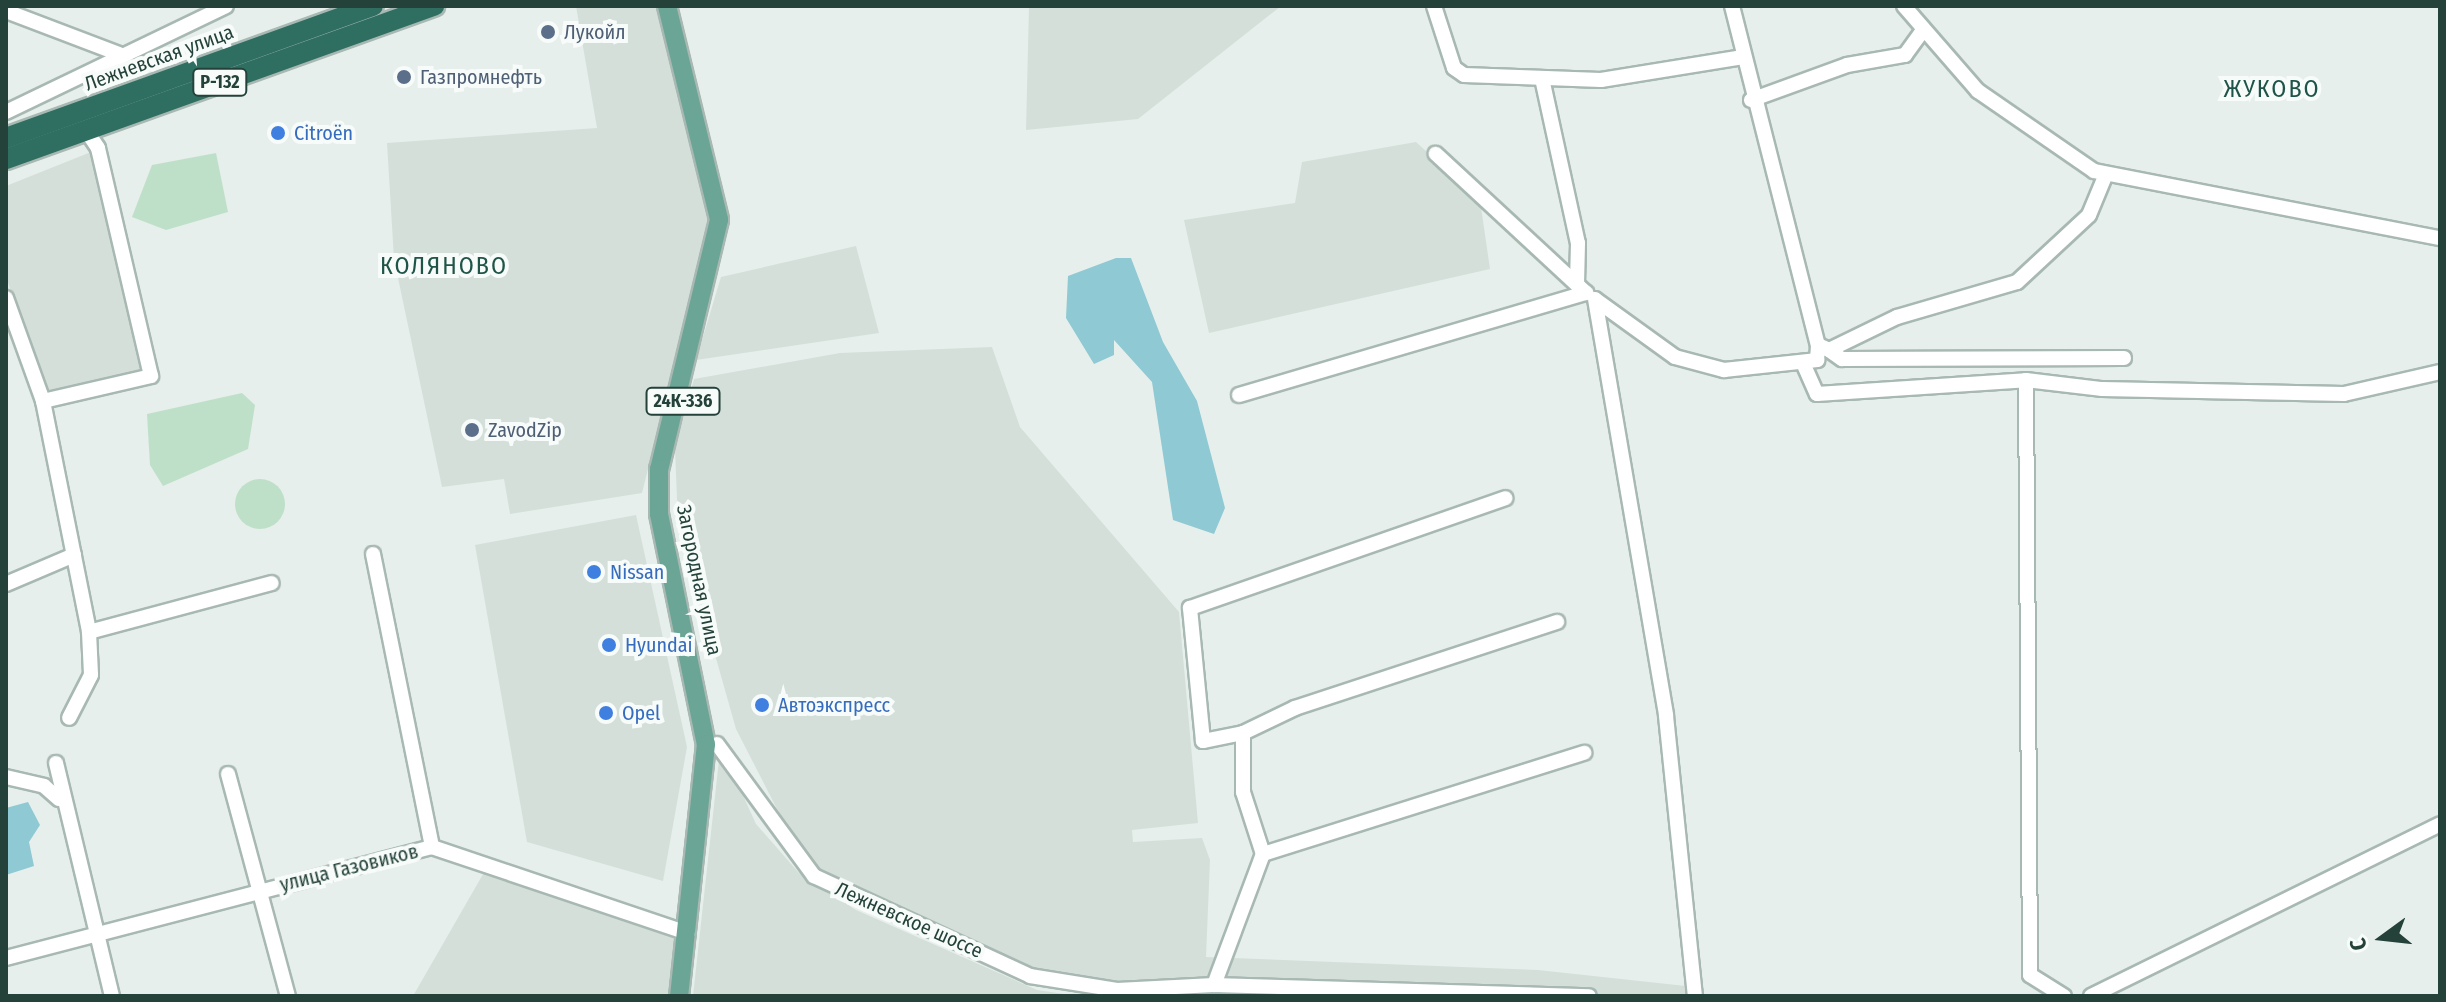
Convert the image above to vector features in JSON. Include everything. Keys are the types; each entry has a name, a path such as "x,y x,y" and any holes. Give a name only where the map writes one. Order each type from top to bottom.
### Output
{"highway":[{"name":"Лежневская улица","path":"6,138 373,6"},
{"name":"Р-132","path":"6,159 434,6"}],"main road":[{"name":"Загородная улица","path":"667,6 719,220 659,469 659,514 712,744"},
{"name":"Загородная улица","path":"677,6 727,204 722,263 684,394 669,501 712,744"},
{"name":"24К-336","path":"679,996 712,744"},
{"name":"24К-336","path":"690,996 712,744"}],"street":[{"path":"6,112 119,54 226,6"},
{"path":"1434,6 1454,68 1464,75 1533,74 1543,83 1578,243 1666,716 1695,996"},
{"path":"1732,6 1751,100 1824,348"},
{"path":"1904,6 1923,30 2007,115 2106,174 2440,238"},
{"path":"6,11 119,54"},
{"path":"1751,100 1847,65 1905,55 1923,30"},
{"path":"1543,83 1637,78 1743,57"},
{"path":"43,401 151,376 102,163 86,130"},
{"path":"1436,154 1586,292 1675,357 1741,371 1817,360 1824,348 1897,317 2017,282 2089,215 2106,174"},
{"path":"1239,395 1586,292"},
{"path":"6,298 10,331 43,401 89,632 91,675 69,718"},
{"path":"1824,348 1870,359 2124,358"},
{"path":"1803,363 1817,394 2026,380 2102,389 2344,394 2440,372"},
{"path":"2026,380 2030,975 2064,996"},
{"path":"1505,498 1190,608 1203,741 1243,733 1295,708 1557,622"},
{"path":"373,554 432,847"},
{"path":"6,584 74,555"},
{"path":"89,632 272,583"},
{"path":"1214,985 1263,854 1243,792 1243,733"},
{"name":"Лежневское шоссе","path":"712,744 798,864 867,906 938,929 1030,976 1073,986 1214,985 1589,996"},
{"path":"1263,854 1584,753"},
{"path":"56,763 59,799 112,996"},
{"path":"228,774 288,996"},
{"path":"6,777 44,786 59,799"},
{"path":"2091,996 2440,824"},
{"name":"улица Газовиков","path":"6,958 432,847 688,933"}],"shaded area":[{"path":"576,6 662,6 713,211 642,493 510,514 504,479 442,487 394,259 387,143 597,128"},
{"path":"1029,6 1281,6 1138,119 1026,130"},
{"path":"1416,142 1480,200 1490,269 1209,333 1184,220 1295,203 1302,162"},
{"path":"96,150 147,371 47,395 6,277 6,186"},
{"path":"856,246 879,333 696,360 721,277"},
{"path":"992,347 1020,427 1179,612 1198,823 1132,830 1133,842 1202,838 1210,860 1206,957 1538,970 1704,988 1703,996 1204,996 1204,983 1132,986 1030,969 826,877 795,844 736,729 678,524 675,449 694,379 840,353"},
{"path":"636,515 687,747 663,881 527,842 475,545"},
{"path":"726,758 756,824 799,873 856,910 1037,990 1078,996 693,996 719,760"},
{"path":"486,869 681,939 672,996 413,996"}],"green space":[{"path":"216,153 228,212 166,230 132,217 152,165"},
{"path":"242,393 255,405 248,449 163,486 150,465 147,414"},
{"path":"260,479 278,486 285,504 278,522 260,529 242,522 235,504 242,486"}],"water":[{"path":"1116,258 1131,258 1163,342 1197,401 1225,508 1214,534 1173,520 1152,382 1114,340 1114,355 1094,364 1066,318 1068,276"},
{"path":"28,802 40,825 29,842 34,866 6,875 6,808"}],"place":[{"name":"Лукойл","path":"548,32"},
{"name":"Газпромнефть","path":"404,77"},
{"name":"Citroën","path":"278,133"},
{"name":"ZavodZip","path":"472,430"},
{"name":"Nissan","path":"594,572"},
{"name":"Hyundai","path":"609,645"},
{"name":"Автоэкспресс","path":"762,705"},
{"name":"Opel","path":"606,713"}],"district":[{"name":"ЖУКОВО","path":"2272,90"},
{"name":"КОЛЯНОВО","path":"444,267"}]}
